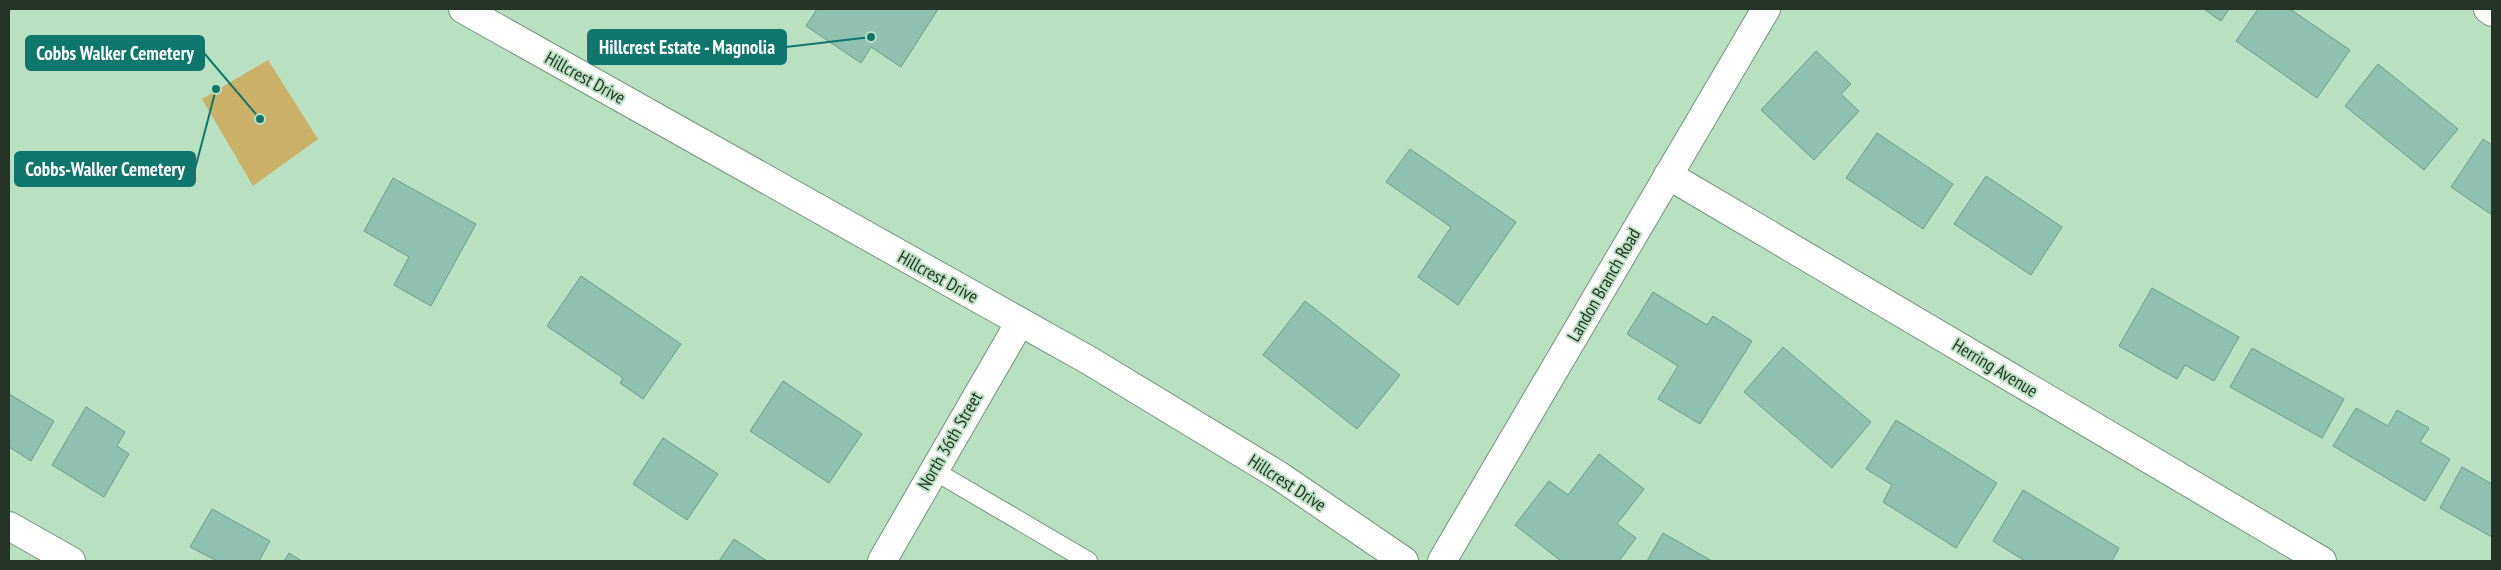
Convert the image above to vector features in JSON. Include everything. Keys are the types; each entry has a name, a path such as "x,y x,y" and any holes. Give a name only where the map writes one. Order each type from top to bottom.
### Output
{"street":[{"name":"Hillcrest Drive","path":"462,9 1090,361 1278,475 1404,561"},
{"name":"Landon Branch Road","path":"1442,561 1766,9"},
{"path":"2488,9 2492,12"},
{"name":"Herring Avenue","path":"1668,176 2322,561"},
{"name":"North 36th Street","path":"882,561 1020,322"},
{"path":"9,526 71,561"}],"lane":[{"path":"933,470 1088,561"}],"shaded area":[{"path":"268,60 318,139 253,186 202,99"}],"building":[{"path":"817,9 938,9 901,67 871,47 861,63 806,26"},
{"path":"2204,9 2229,9 2221,21"},
{"path":"2258,9 2290,9 2350,50 2317,98 2236,41"},
{"path":"1816,51 1851,84 1841,94 1859,111 1814,160 1761,110"},
{"path":"2378,64 2458,129 2424,170 2345,106"},
{"path":"1877,133 1953,184 1923,229 1846,178"},
{"path":"2483,139 2492,145 2492,215 2451,187"},
{"path":"1410,149 1516,222 1458,305 1418,277 1451,227 1386,182"},
{"path":"1986,176 2062,227 2031,275 1954,224"},
{"path":"393,178 476,224 431,306 394,285 409,257 364,231"},
{"path":"581,276 681,344 643,399 620,383 623,378 547,326"},
{"path":"2152,288 2239,337 2214,381 2185,365 2177,379 2119,346"},
{"path":"1653,292 1707,325 1713,316 1752,341 1700,424 1658,399 1678,366 1627,334"},
{"path":"1305,301 1400,375 1357,429 1263,355"},
{"path":"1783,347 1871,422 1832,468 1744,392"},
{"path":"2252,348 2344,399 2322,438 2230,387"},
{"path":"783,381 862,434 829,483 750,431"},
{"path":"9,394 54,421 31,461 9,447"},
{"path":"86,407 125,432 117,446 129,454 104,497 52,465"},
{"path":"2356,408 2388,426 2397,410 2429,428 2420,442 2450,459 2425,501 2333,446"},
{"path":"1896,420 1997,483 1956,548 1883,502 1892,485 1866,469"},
{"path":"663,438 718,474 687,520 633,484"},
{"path":"1599,454 1644,489 1617,524 1636,538 1619,561 1561,561 1515,525 1549,481 1568,495"},
{"path":"2462,467 2492,484 2492,537 2440,508"},
{"path":"2023,490 2119,548 2112,561 2025,561 1993,541"},
{"path":"212,509 270,541 259,561 217,561 190,547"},
{"path":"1663,533 1712,561 1647,561"},
{"path":"734,539 767,561 719,561"},
{"path":"289,553 302,561 284,561"}],"place":[{"name":"Hillcrest Estate - Magnolia","path":"871,37"},
{"name":"Cobbs-Walker Cemetery","path":"216,89"},
{"name":"Cobbs Walker Cemetery","path":"260,119"}]}
